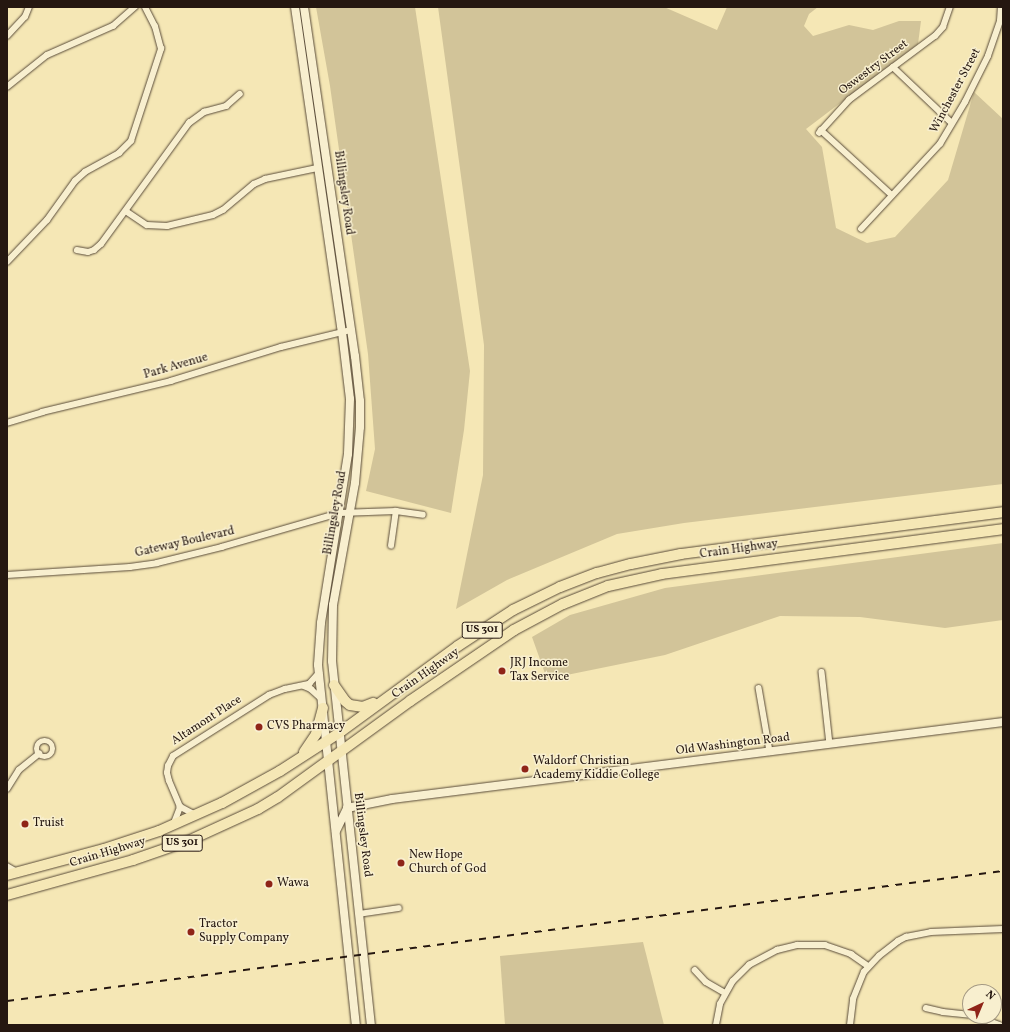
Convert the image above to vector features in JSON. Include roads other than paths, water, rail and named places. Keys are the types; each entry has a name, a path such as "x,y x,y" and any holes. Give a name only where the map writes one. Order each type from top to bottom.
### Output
{"highway":[{"name":"Crain Highway","path":"12,874 104,848 172,826 248,789 292,764 339,733 458,646 513,610 560,587 603,571 681,554 1003,512"},
{"path":"992,513 992,530"},
{"name":"Crain Highway","path":"7,895 116,865 188,841 258,809 278,797 469,659 514,630 563,604 608,586 662,574 1003,529"},
{"path":"334,685 345,701 356,707 364,707 384,699"},
{"path":"292,764 313,741 322,703"}],"main road":[{"name":"Billingsley Road","path":"295,7 317,168 342,332 350,399 350,429 340,513 321,622 319,673 328,740 328,760 335,836 356,1025"},
{"name":"Billingsley Road","path":"304,7 356,356 360,414 355,483 333,604 332,661 340,752 371,1025"},
{"name":"Old Washington Road","path":"347,808 392,799 1003,722"},
{"path":"335,836 337,828 347,808"},
{"path":"344,916 359,914"}],"street":[{"path":"7,35 25,17 29,7"},
{"path":"7,87 47,55 113,26 135,7"},
{"path":"7,262 47,220 75,181 85,172 119,153 132,141 161,49 155,27 145,7 139,7"},
{"name":"Oswestry Street","path":"892,195 820,131 846,102 935,36 943,27 950,7"},
{"name":"Winchester Street","path":"862,229 930,153 936,149 965,102 994,42 1000,21 1001,7"},
{"path":"893,67 952,123"},
{"path":"77,250 88,252 94,250 102,244 189,123 204,112 226,106 240,94"},
{"path":"126,211 147,225 167,226 218,212 254,184 264,179 275,175 317,168"},
{"name":"Park Avenue","path":"7,423 42,412 171,381 281,347 351,330"},
{"path":"390,546 396,511"},
{"name":"Gateway Boulevard","path":"7,576 130,568 157,563 234,544 340,513 396,511 423,515"},
{"path":"822,672 830,744"},
{"path":"304,686 312,681 319,673"},
{"path":"304,686 315,691 322,703"},
{"name":"Altamont Place","path":"180,807 167,774 168,766 173,756 269,695 285,689 304,686"},
{"path":"759,688 770,752"},
{"path":"8,786 19,770 39,754"},
{"path":"172,826 180,807 191,814 197,815"},
{"path":"7,866 12,874"},
{"path":"359,914 399,908"},
{"path":"850,1025 851,1009 856,988 868,966 888,948 906,937 931,932 1003,929"},
{"path":"716,1025 717,1015 725,993 741,972 758,958 777,950 798,945 816,944 837,948 851,954 868,966"},
{"path":"696,970 706,982 725,993"},
{"path":"926,1008 962,1014"}],"railway":[{"path":"7,1001 1003,871"}],"place":[{"name":"JRJ Income Tax Service","path":"502,671"},
{"name":"CVS Pharmacy","path":"259,727"},
{"name":"Waldorf Christian Academy Kiddie College","path":"525,769"},
{"name":"Truist","path":"25,824"},
{"name":"New Hope Church of God","path":"401,863"},
{"name":"Wawa","path":"269,884"},
{"name":"Tractor Supply Company","path":"191,932"}]}
